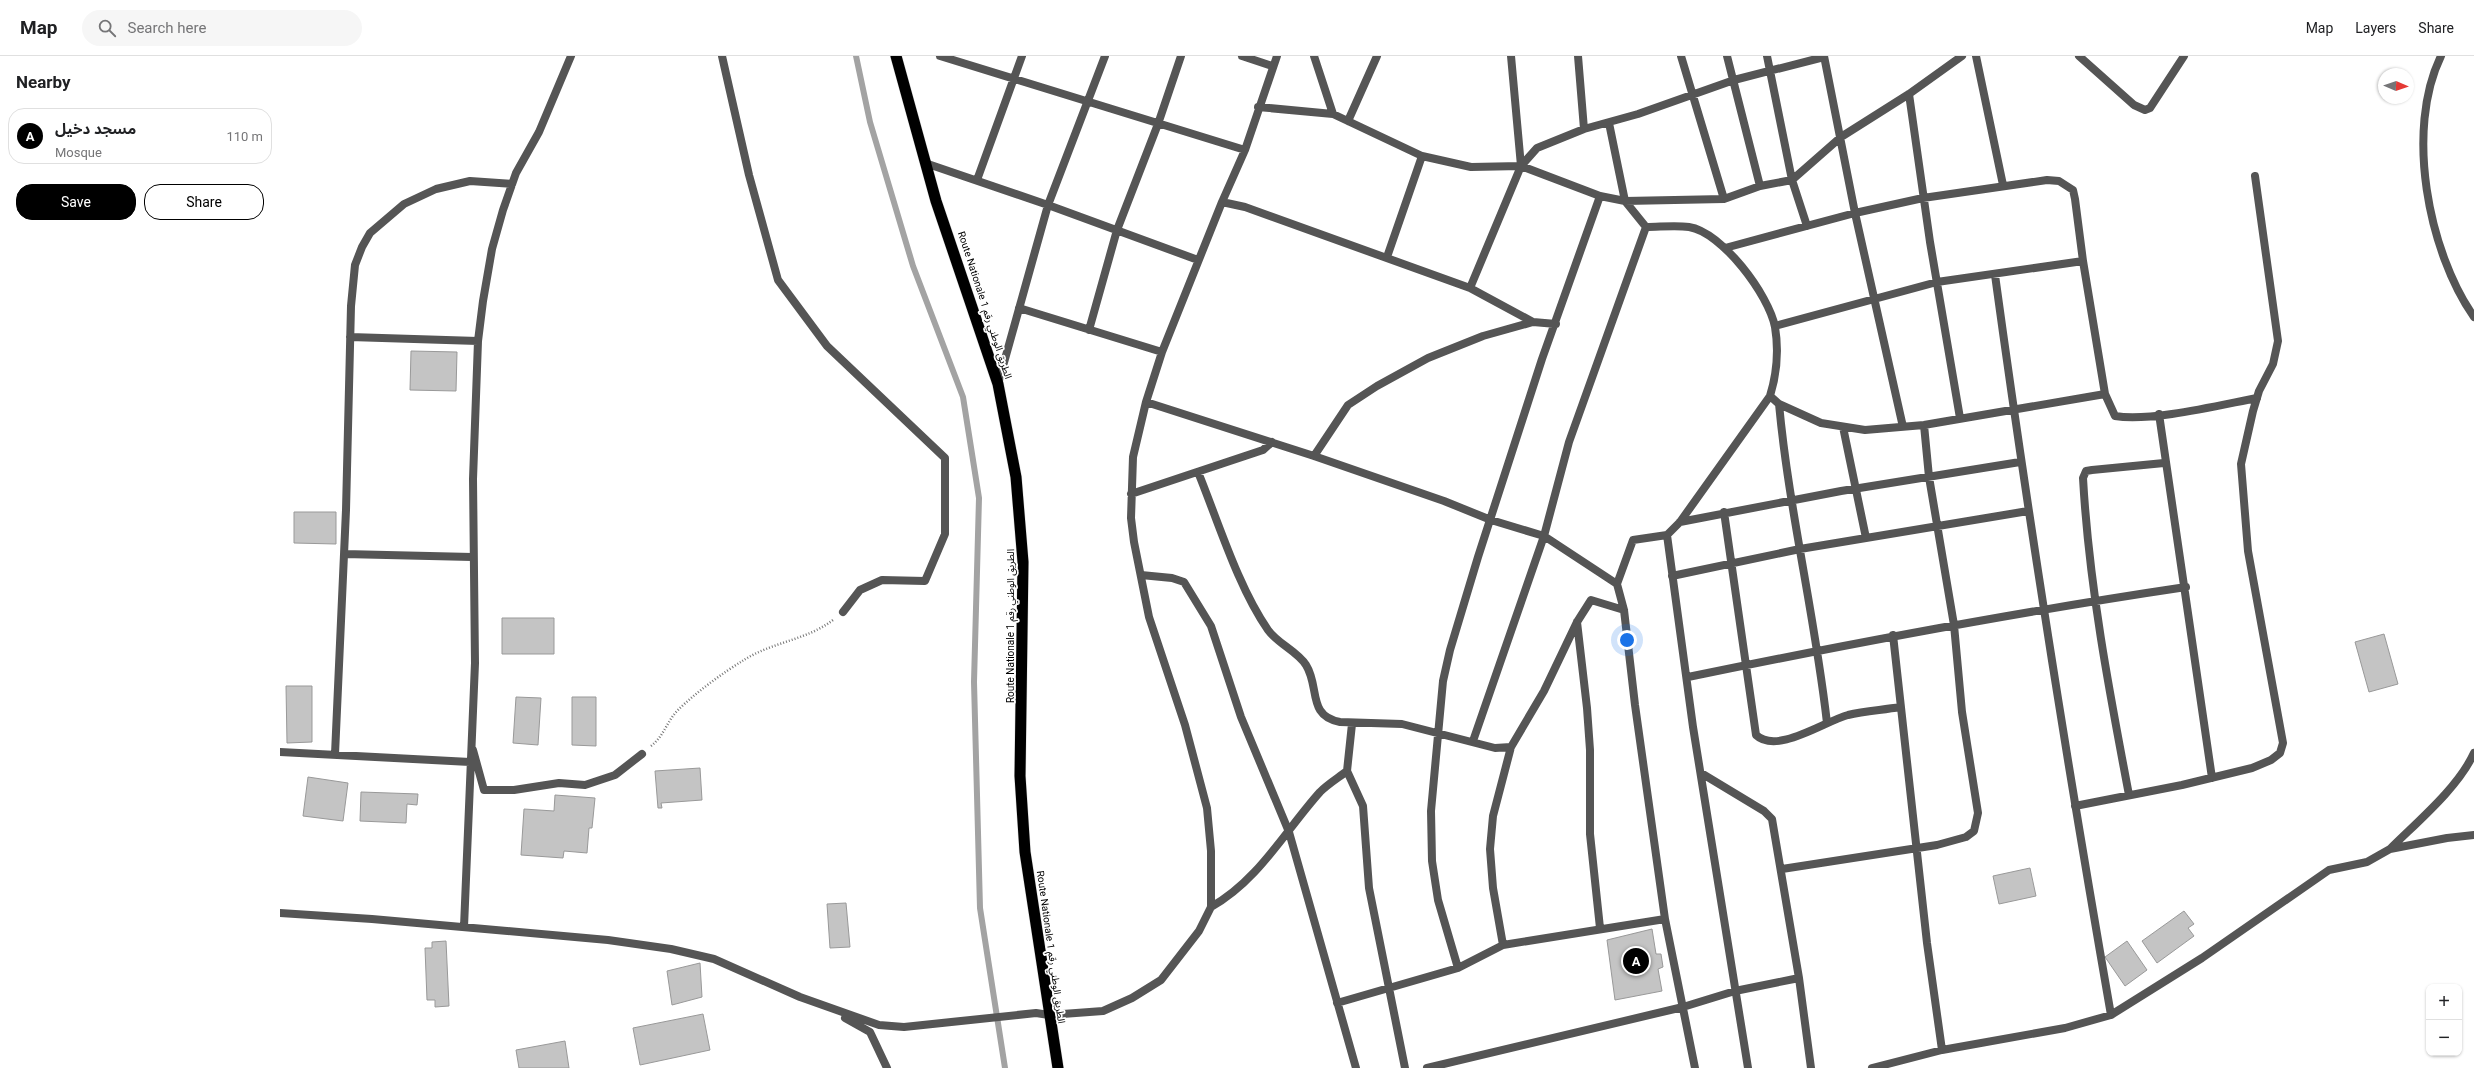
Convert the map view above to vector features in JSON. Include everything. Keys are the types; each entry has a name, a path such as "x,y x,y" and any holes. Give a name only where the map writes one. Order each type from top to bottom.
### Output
{"highway":[{"name":"Route Nationale الطريق الوطني رقم 1","path":"896,56 925,163 998,384 1010,436 1021,521 1024,610 1020,776 1025,852 1058,1068"}],"street":[{"path":"464,927 475,663 472,557 478,341 492,250 512,184 539,132 571,56"},
{"path":"722,56 750,175 778,280 827,346 945,458 945,534 925,581 882,580 860,590 843,612"},
{"path":"940,56 1245,150"},
{"path":"977,180 1022,56"},
{"path":"998,384 1048,205 1105,56"},
{"path":"1089,330 1116,230 1158,124 1180,56"},
{"path":"1242,56 1272,66"},
{"path":"1211,907 1211,851 1207,808 1185,725 1150,623 1131,518 1131,494 1134,457 1146,402 1162,352 1176,321 1198,260 1245,150 1258,107 1277,56"},
{"path":"1314,56 1333,114"},
{"path":"1348,121 1377,56"},
{"path":"1512,56 1521,166"},
{"path":"1578,56 1584,129"},
{"path":"1682,56 1724,199"},
{"path":"1727,56 1760,186"},
{"path":"1767,56 1792,180 1807,226"},
{"path":"1470,288 1521,166 1537,148 1584,129 1671,104 1734,80 1824,56 1855,213 1903,427"},
{"path":"1258,107 1333,114 1422,156 1471,167 1521,166 1600,196 1626,201 1724,199 1760,186 1792,180 1841,137 1909,94 1962,56"},
{"path":"1976,56 2003,185"},
{"path":"2079,56 2134,105 2145,110 2150,108 2184,56"},
{"path":"2441,56 2432,76 2424,168 2430,210 2443,257 2466,305 2474,317"},
{"path":"1909,94 1923,198 1960,418"},
{"path":"1609,123 1626,201 1646,227"},
{"path":"1387,257 1422,156"},
{"path":"925,163 1048,205 1198,260"},
{"path":"2075,806 2212,778 2252,768 2271,760 2280,753 2283,742 2248,551 2242,489 2241,464 2245,442 2257,398 2273,364 2278,341 2255,176"},
{"path":"1725,248 1855,213 1923,198 2003,185 2047,180 2058,181 2073,190 2082,261 2105,394 2115,416 2124,417 2159,414 2257,398"},
{"path":"335,754 344,554 350,337 355,264 370,233 404,204 436,189 470,181 512,184"},
{"path":"1458,968 1438,900 1432,861 1431,811 1443,681 1450,650 1542,360 1600,196"},
{"path":"1222,202 1245,207 1470,288 1533,322"},
{"path":"1646,227 1690,227 1715,240 1734,255 1769,308 1775,326 1777,372 1770,396 1680,522 1667,535 1633,540 1616,584 1624,610 1635,705 1665,919 1694,1068"},
{"path":"1473,741 1544,536 1569,442 1646,227"},
{"path":"1775,326 1937,282 1995,275 2082,261"},
{"path":"1995,275 2012,409 2043,609 2111,1015"},
{"path":"1018,308 1162,352"},
{"path":"1314,456 1348,405 1376,386 1428,358 1483,336 1533,322 1556,324"},
{"path":"350,337 478,341"},
{"path":"1770,396 1779,404 1821,423 1865,430 1924,425 2105,394"},
{"path":"1146,402 1314,456 1444,501 1491,520 1544,536 1616,584"},
{"path":"1779,404 1791,501 1819,650 1827,723"},
{"path":"2159,414 2164,463 2186,587 2212,778"},
{"path":"1782,868 1917,846 1937,845 1966,837 1974,831 1977,821 1962,712 1954,625 1929,477 1924,425"},
{"path":"1844,427 1866,538"},
{"path":"1131,494 1263,450 1272,442"},
{"path":"1680,522 1724,512 1856,488 2020,462"},
{"path":"2129,795 2095,601 2086,537 2084,474 2092,470 2164,463"},
{"path":"1198,472 1240,577 1258,614 1276,640 1305,663 1311,673 1317,707 1323,715 1330,720 1352,724 1402,724 1496,748 1511,747"},
{"path":"1672,576 1800,550 2028,511"},
{"path":"1724,512 1733,563 1756,736 1762,741 1771,742 1807,733 1848,715 1900,707"},
{"path":"1667,535 1701,773 1748,1068"},
{"path":"344,554 472,557"},
{"path":"1141,575 1172,578 1184,582 1211,626 1241,716 1289,832 1356,1068"},
{"path":"1688,677 1893,635 2043,609 2186,587"},
{"path":"1503,945 1493,888 1490,849 1493,816 1511,747 1544,691 1577,622 1591,600 1624,610"},
{"path":"1577,622 1589,729 1590,834 1600,928"},
{"path":"1893,635 1927,944 1942,1050"},
{"path":"1352,724 1347,771 1363,806 1370,888 1405,1068"},
{"path":"471,743 484,790 514,790 559,783 585,785 615,775 642,754"},
{"path":"280,752 470,762"},
{"path":"1872,1068 1942,1050 2065,1028 2111,1015 2202,958 2329,870 2367,862 2390,849 2442,795 2462,772 2474,753"},
{"path":"280,913 608,940 670,949 714,959 824,1006 879,1025 904,1027 1036,1013 1049,1015 1103,1011 1132,998 1161,980 1194,937 1211,907 1236,891 1276,848 1321,791 1347,771"},
{"path":"1701,773 1764,811 1772,819 1782,868 1811,1068"},
{"path":"2390,849 2447,838 2474,835"},
{"path":"1337,1003 1458,968 1503,945 1600,928 1665,919"},
{"path":"1427,1068 1683,1007 1735,991 1799,978"},
{"path":"824,1006 870,1032 887,1068"}],"path":[{"path":"642,754 661,738 678,710 715,680 746,659 821,629 843,612"}],"building":[{"path":"411,351 457,352 456,391 410,390"},
{"path":"294,512 336,512 336,544 294,543"},
{"path":"502,618 554,618 554,654 502,654"},
{"path":"2384,634 2398,684 2369,692 2355,642"},
{"path":"286,686 312,686 312,742 287,743"},
{"path":"516,697 541,698 538,745 513,743"},
{"path":"572,697 596,697 596,746 572,745"},
{"path":"700,768 702,800 661,803 662,808 658,808 655,771"},
{"path":"308,777 348,783 343,821 303,816"},
{"path":"361,792 418,794 417,805 407,804 406,823 360,821"},
{"path":"555,795 595,798 592,828 589,828 587,853 564,851 563,858 521,855 524,809 554,811"},
{"path":"2030,868 2036,896 1999,904 1993,876"},
{"path":"846,903 850,947 830,948 827,904"},
{"path":"2184,911 2194,924 2188,928 2194,936 2157,963 2142,941"},
{"path":"1652,929 1656,954 1661,954 1663,967 1658,969 1662,991 1615,1000 1607,940"},
{"path":"446,941 449,1006 435,1007 435,1000 427,1000 425,948 432,948 432,942"},
{"path":"2127,941 2147,970 2125,986 2105,957"},
{"path":"700,963 702,997 672,1005 667,971"},
{"path":"703,1014 710,1050 640,1065 633,1028"},
{"path":"565,1041 569,1068 519,1068 516,1050"}],"waterway":[{"path":"856,56 870,122 913,266 963,397 979,498 974,682 980,908 1005,1068"}],"place":[{"name":"مسجد دخيل","path":"1636,961"}]}
